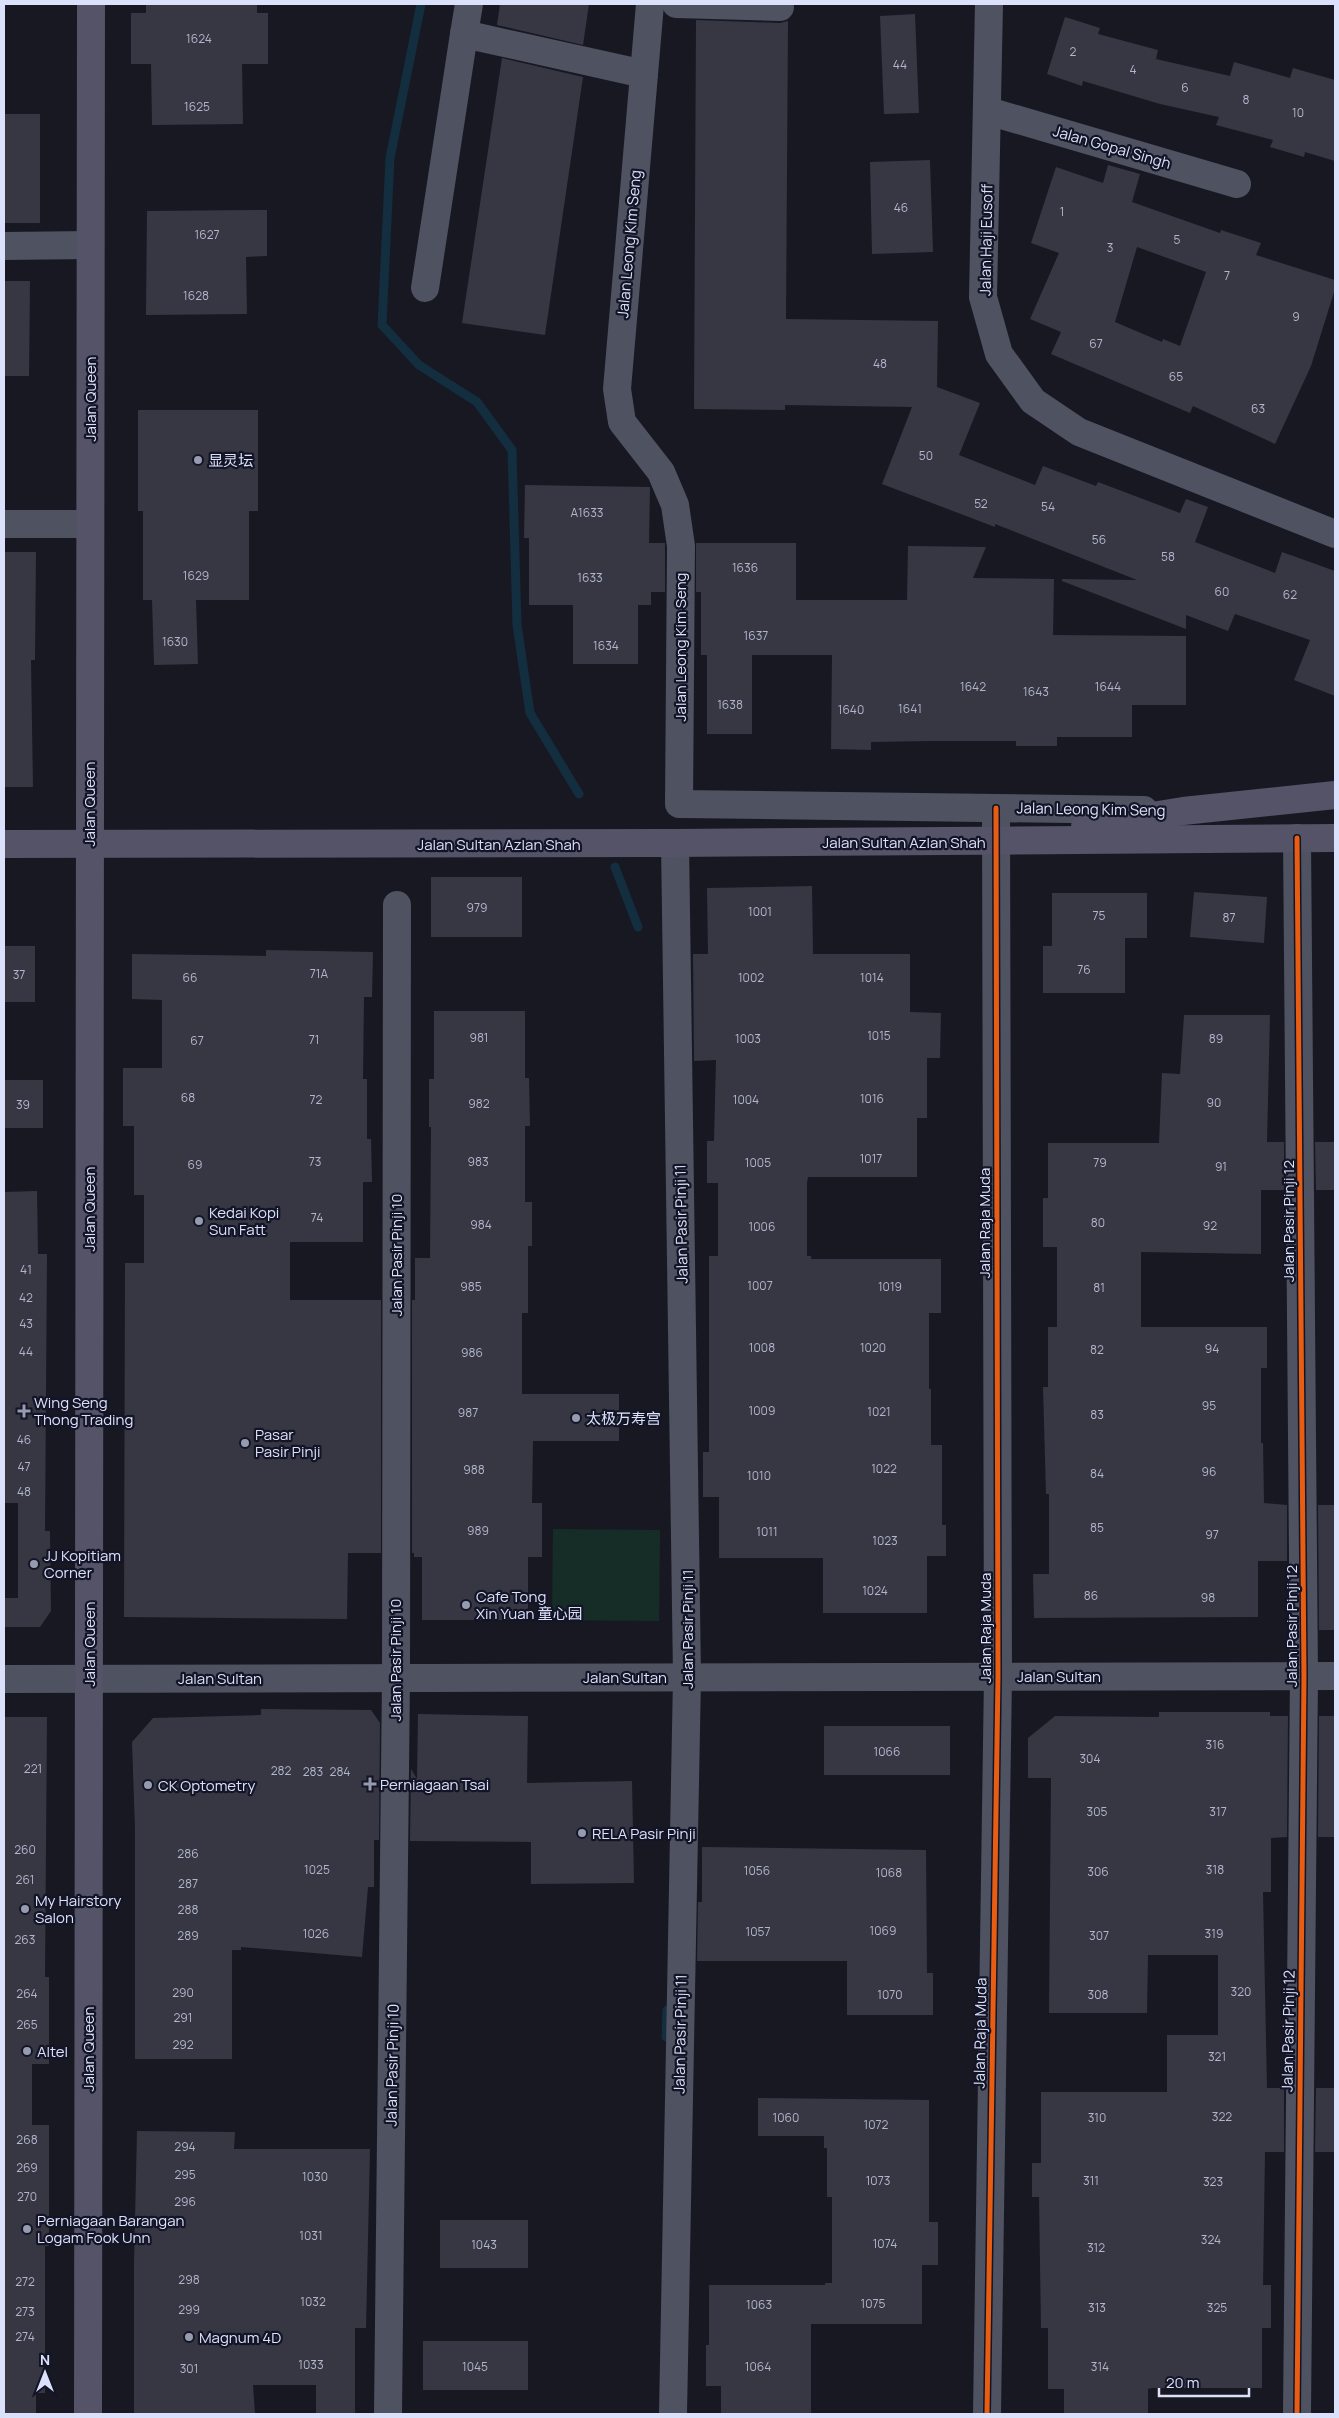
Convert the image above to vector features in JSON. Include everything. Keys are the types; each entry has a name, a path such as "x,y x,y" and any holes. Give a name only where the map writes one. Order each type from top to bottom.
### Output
{"main road":[{"name":"Jalan Queen","path":"88,2414 91,4"},
{"name":"Jalan Sultan Azlan Shah","path":"995,842 1183,811 1335,795"},
{"path":"1297,838 1335,827"},
{"name":"Jalan Sultan Azlan Shah","path":"4,844 675,844 1335,838"}],"street":[{"path":"425,288 469,4"},
{"name":"Jalan Leong Kim Seng","path":"650,4 617,389 622,422 661,472 675,505 681,546 679,804 1183,811"},
{"path":"676,4 780,6"},
{"name":"Jalan Haji Eusoff","path":"990,4 983,297 999,354 1033,401 1079,432 1335,534"},
{"path":"464,34 644,74"},
{"name":"Jalan Gopal Singh","path":"988,111 1237,184"},
{"path":"4,246 90,245"},
{"path":"4,524 90,524"},
{"name":"Jalan Raja Muda","path":"987,2414 998,1676 996,808"},
{"name":"Jalan Pasir Pinji 12","path":"1297,838 1304,1676 1297,2414"},
{"name":"Jalan Pasir Pinji 11","path":"673,2414 687,1677 675,844"},
{"name":"Jalan Pasir Pinji 10","path":"388,2414 396,1678 396,905"},
{"name":"Jalan Sultan","path":"4,1678 1335,1676"}],"green space":[{"path":"553,1529 660,1530 659,1621 552,1620"}],"building":[{"path":"146,4 257,4 257,13 268,13 268,64 242,64 243,124 152,125 151,64 131,64 131,13 146,13"},
{"path":"500,4 589,4 583,45 497,25"},
{"path":"915,14 919,113 884,114 880,16"},
{"path":"1065,17 1100,28 1098,34 1158,50 1156,59 1230,76 1234,62 1290,78 1293,68 1335,80 1335,161 1305,152 1304,157 1270,147 1273,140 1216,125 1219,117 1160,104 1083,81 1082,86 1047,74"},
{"path":"696,20 780,23 788,21 786,319 938,321 937,387 980,403 959,455 1035,485 1043,466 1096,486 1098,482 1180,513 1186,499 1208,507 1195,542 1275,573 1282,552 1335,571 1335,696 1294,680 1310,640 1235,614 1228,631 1186,615 1186,629 1062,581 1062,579 1137,580 995,524 995,527 882,484 912,407 785,405 785,410 694,409"},
{"path":"502,58 583,77 545,335 462,323"},
{"path":"4,114 40,114 40,223 4,223"},
{"path":"930,160 933,252 872,254 870,162"},
{"path":"1108,165 1140,174 1132,202 1220,233 1221,230 1261,243 1256,255 1335,280 1335,289 1311,366 1275,444 1193,406 1190,413 1051,354 1061,332 1030,319 1059,253 1031,243 1056,167 1103,183","holes":["1137,247 1206,272 1180,346 1163,339 1162,342 1115,322"]},
{"path":"267,210 267,256 246,257 247,314 146,315 147,211"},
{"path":"4,281 30,281 29,376 4,376"},
{"path":"138,410 258,410 258,511 249,511 249,600 196,600 198,664 154,665 152,600 143,600 143,511 138,511"},
{"path":"525,485 650,487 649,543 665,543 665,592 651,592 651,605 638,605 638,664 573,664 573,605 529,605 529,538 524,538"},
{"path":"696,543 796,543 796,600 907,600 908,546 986,547 973,578 1054,579 1053,635 1186,636 1186,705 1132,705 1132,737 1057,737 1057,746 1016,746 1016,741 931,741 871,742 871,750 831,749 832,655 752,655 752,734 707,734 707,655 701,655 701,592 696,592"},
{"path":"4,552 36,552 35,660 31,660 33,787 4,787"},
{"path":"431,877 522,877 522,937 431,937"},
{"path":"812,886 813,954 910,954 910,1012 941,1013 940,1058 927,1058 927,1118 917,1118 917,1177 808,1177 807,1183 807,1256 811,1256 811,1259 941,1259 941,1313 929,1313 929,1389 931,1389 931,1445 942,1445 942,1525 946,1525 946,1556 927,1556 927,1613 823,1613 823,1558 719,1558 719,1497 703,1497 703,1452 709,1452 709,1256 718,1256 718,1183 707,1183 707,1141 714,1141 716,1060 694,1061 693,954 708,954 707,888"},
{"path":"1194,892 1267,897 1264,943 1190,937"},
{"path":"1052,893 1147,893 1147,938 1125,938 1125,993 1043,993 1043,946 1052,946"},
{"path":"4,946 35,946 35,1002 4,1002"},
{"path":"266,950 373,952 372,997 364,997 363,1079 367,1079 367,1139 371,1139 372,1182 363,1182 363,1242 290,1242 290,1300 381,1300 381,1553 348,1553 347,1619 124,1617 125,1263 144,1263 144,1195 134,1195 134,1126 123,1126 123,1068 162,1068 162,1000 132,999 132,954 266,956"},
{"path":"434,1011 525,1011 525,1078 529,1078 530,1126 525,1126 525,1202 532,1202 532,1246 528,1246 528,1313 522,1313 522,1394 619,1394 619,1441 533,1441 532,1503 542,1503 542,1557 528,1557 528,1620 422,1620 422,1557 414,1557 414,1553 412,1553 412,1300 415,1300 415,1258 430,1258 431,1127 429,1127 429,1079 434,1079"},
{"path":"1184,1015 1270,1015 1267,1142 1284,1142 1284,1190 1261,1190 1261,1254 1141,1252 1141,1327 1267,1327 1267,1368 1261,1368 1261,1443 1263,1443 1264,1503 1287,1505 1287,1561 1258,1561 1258,1617 1034,1618 1033,1574 1049,1574 1049,1494 1046,1494 1043,1387 1048,1387 1048,1327 1057,1327 1057,1247 1043,1247 1043,1198 1048,1198 1048,1143 1159,1143 1162,1073 1180,1074"},
{"path":"4,1080 43,1080 43,1128 4,1128"},
{"path":"1315,1142 1335,1142 1335,1190 1316,1190"},
{"path":"37,1191 38,1254 47,1254 45,1531 50,1531 51,1611 40,1627 4,1627 4,1598 18,1598 18,1503 4,1503 4,1192"},
{"path":"1318,1505 1335,1505 1335,1630 1319,1630"},
{"path":"261,1709 371,1710 380,1723 379,1840 374,1840 374,1887 368,1887 362,1957 241,1947 241,1950 232,1950 232,2059 135,2059 135,1829 132,1742 153,1718 261,1715"},
{"path":"1159,1712 1270,1712 1270,1716 1288,1716 1287,1837 1271,1838 1271,1892 1263,1892 1267,2088 1284,2088 1284,2152 1265,2152 1263,2285 1271,2285 1271,2328 1262,2328 1262,2388 1152,2388 1148,2389 1148,2414 1064,2414 1064,2389 1048,2389 1048,2328 1041,2328 1039,2197 1032,2197 1032,2163 1041,2163 1041,2092 1167,2092 1167,2035 1218,2035 1218,1955 1148,1955 1147,2013 1049,2013 1051,1778 1028,1778 1028,1738 1055,1716 1159,1717"},
{"path":"418,1714 528,1716 527,1783 632,1781 634,1883 531,1884 531,1842 410,1841 411,1769 417,1779"},
{"path":"1319,1716 1335,1716 1335,1837 1318,1837"},
{"path":"4,1717 47,1717 45,1977 49,1977 49,2064 32,2064 32,2125 49,2125 49,2246 45,2246 45,2393 36,2393 36,2414 4,2414"},
{"path":"824,1726 950,1726 950,1775 824,1775"},
{"path":"702,1847 926,1850 927,1973 933,1973 933,2015 847,2015 847,1961 697,1961 698,1902 702,1902"},
{"path":"1316,2088 1335,2088 1335,2152 1315,2152"},
{"path":"758,2098 929,2100 929,2222 938,2222 938,2265 922,2265 922,2324 811,2324 811,2414 721,2414 721,2386 706,2386 706,2345 709,2345 709,2285 825,2285 825,2283 832,2283 832,2197 827,2197 827,2148 824,2148 824,2136 758,2136"},
{"path":"137,2131 235,2132 234,2149 370,2149 366,2328 355,2328 355,2414 316,2414 316,2385 253,2385 255,2414 134,2414 134,2264"},
{"path":"440,2220 528,2220 528,2268 440,2268"},
{"path":"423,2341 528,2341 528,2390 423,2390"}],"waterway":[{"path":"421,4 390,158 382,325 419,365 477,402 512,450 517,625 530,713 579,794"},
{"path":"615,867 638,927"},
{"path":"666,2037 667,2010"}],"cycle path":[{"path":"987,2414 998,1676 996,808"},
{"path":"1297,838 1304,1676 1297,2414"}],"place":[{"name":"显灵坛","path":"198,460"},
{"name":"Kedai Kopi Sun Fatt","path":"199,1221"},
{"name":"Wing Seng Thong Trading","path":"24,1411"},
{"name":"太极万寿宫","path":"576,1418"},
{"name":"Pasar Pasir Pinji","path":"245,1443"},
{"name":"JJ Kopitiam Corner","path":"34,1564"},
{"name":"Cafe Tong Xin Yuan 童心园","path":"466,1605"},
{"name":"Perniagaan Tsai","path":"370,1784"},
{"name":"CK Optometry","path":"148,1785"},
{"name":"RELA Pasir Pinji","path":"582,1833"},
{"name":"My Hairstory Salon","path":"25,1909"},
{"name":"Altel","path":"27,2051"},
{"name":"Perniagaan Barangan Logam Fook Unn","path":"27,2229"},
{"name":"Magnum 4D","path":"189,2337"}]}
